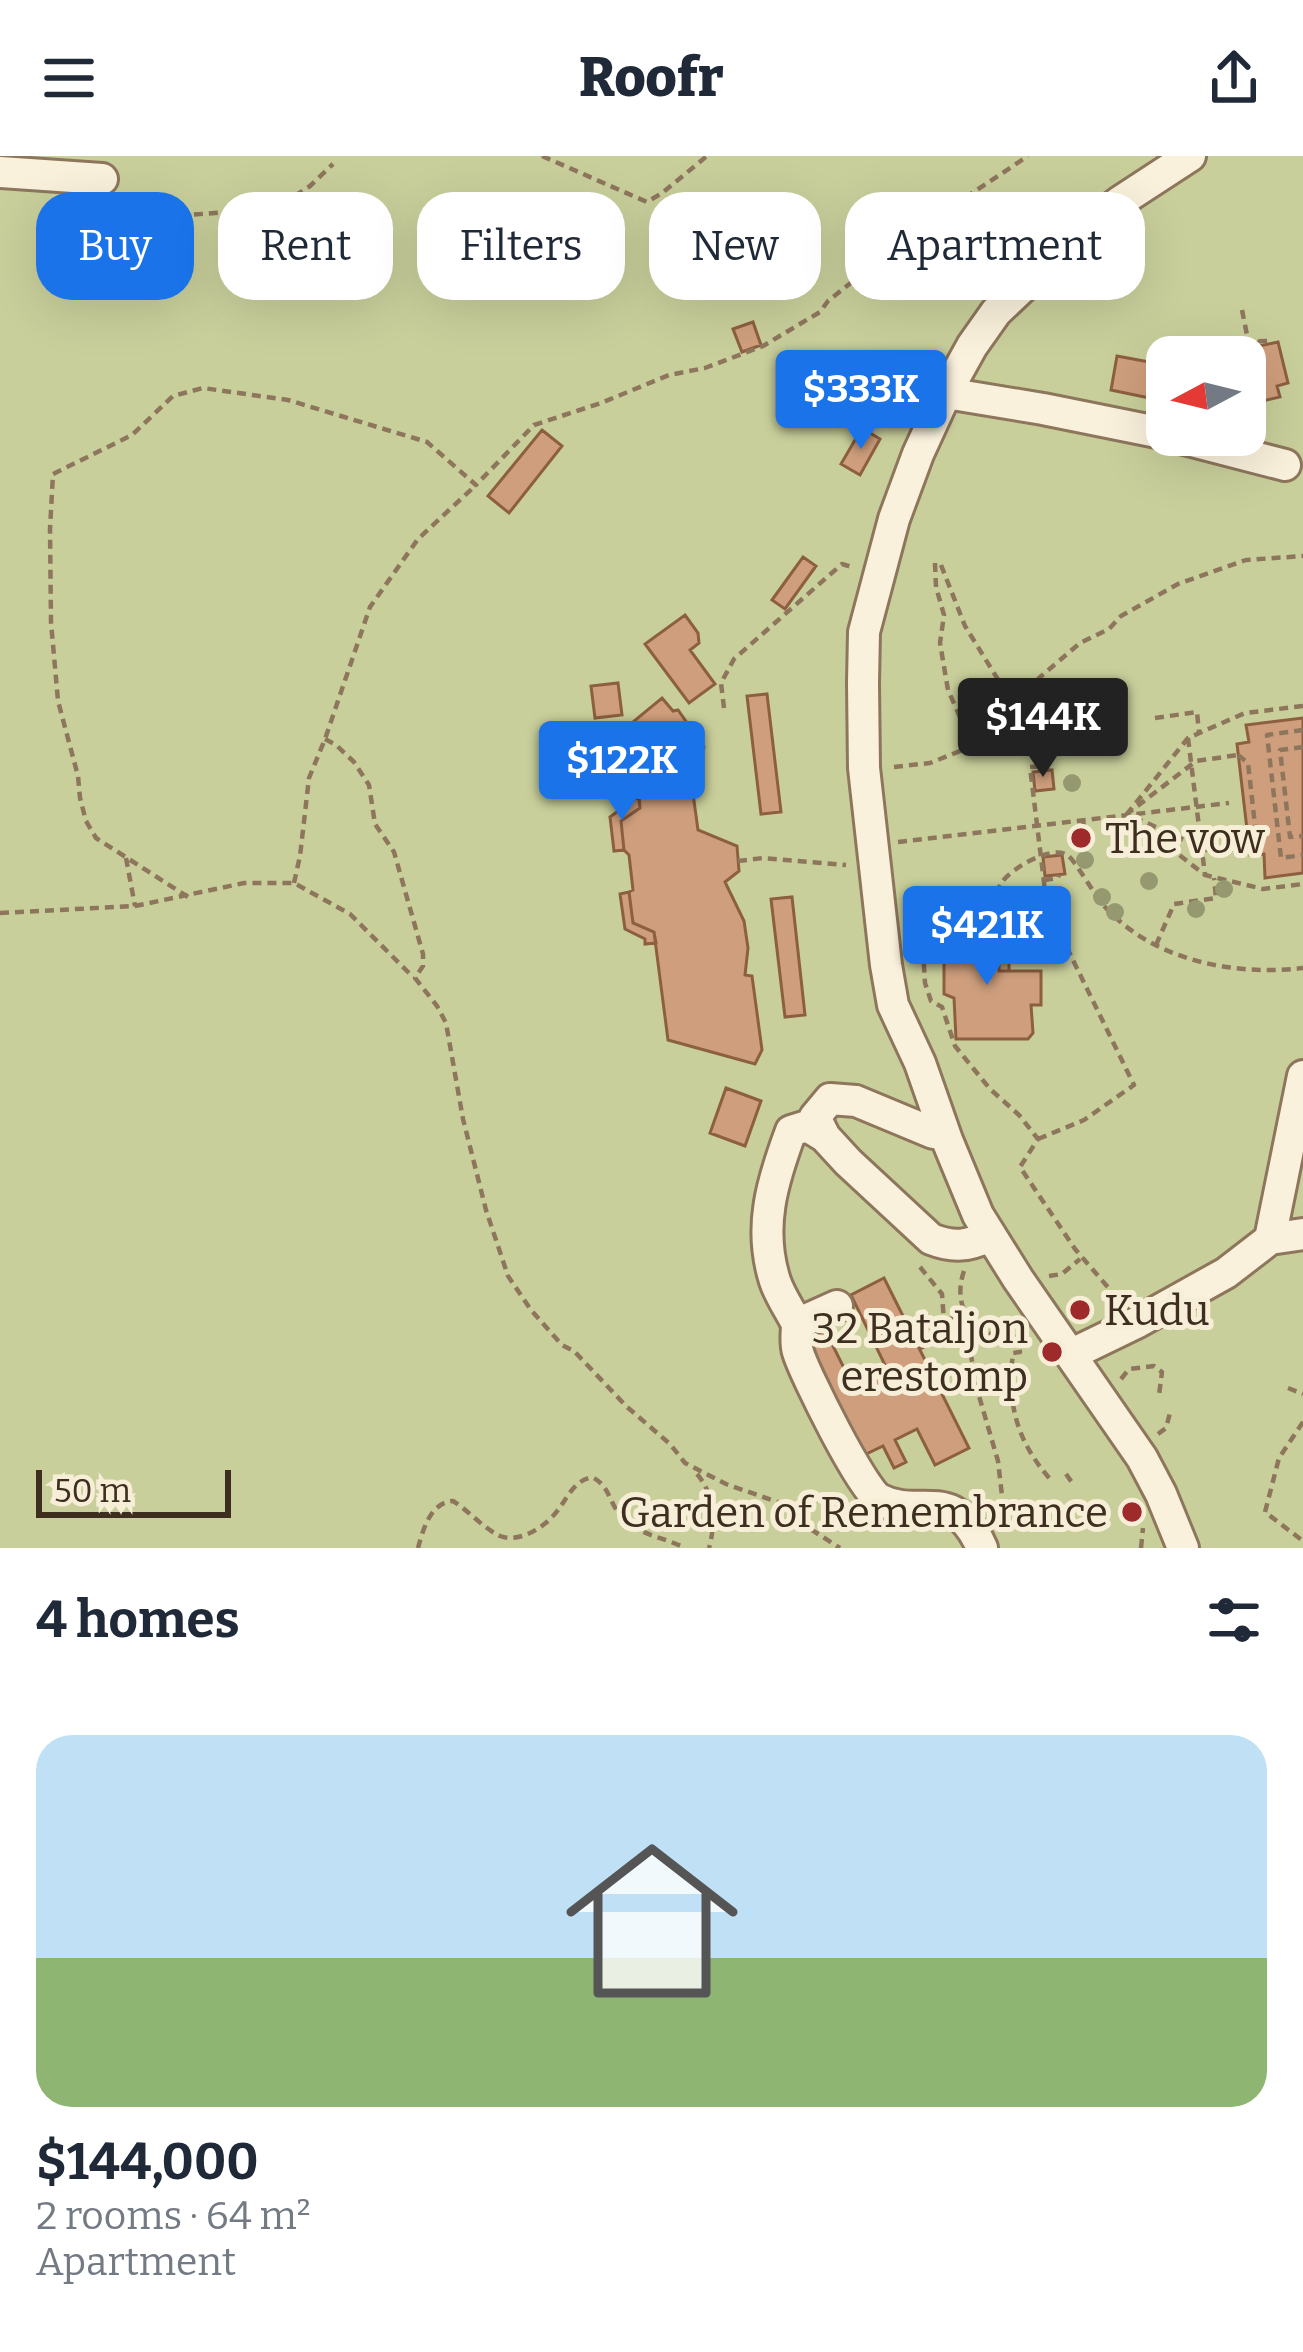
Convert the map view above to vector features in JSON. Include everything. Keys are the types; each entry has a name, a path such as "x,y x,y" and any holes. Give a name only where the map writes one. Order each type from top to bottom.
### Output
{"street":[{"path":"1190,156 1121,201 1027,280 996,312 946,393 894,519 864,632 864,768 893,1005 920,1064 960,1176 990,1236 1120,1423 1162,1494 1204,1548"},
{"path":"0,172 102,179"},
{"path":"946,393 1146,430"},
{"path":"1250,456 1285,465"},
{"path":"1270,1239 1303,1076"},
{"path":"944,1132 933,1132 856,1101 830,1099 814,1117 848,1162 931,1239 963,1246 990,1236"},
{"path":"825,1137 807,1126 791,1131 775,1174 765,1237 776,1285 797,1324 796,1349 875,1498 892,1504 939,1506 983,1533"},
{"path":"1072,1354 1226,1273 1270,1239 1303,1234"},
{"path":"797,1324 837,1306"},
{"path":"1162,1494 1183,1548"}],"path":[{"path":"542,156 647,202 706,156"},
{"path":"294,883 309,778 370,607 418,539 534,425 763,346 820,312 921,227 1028,156"},
{"path":"194,215 276,208 333,164"},
{"path":"1242,310 1247,336"},
{"path":"1266,341 1273,341"},
{"path":"188,897 96,838 86,821 58,701 51,622 53,474 132,435 173,395 202,388 288,400 427,442 476,485"},
{"path":"900,767 930,763 1007,732 1016,725 1039,679 1120,616 1178,584 1246,560 1303,556"},
{"path":"724,709 721,683 734,659 816,586 842,564 879,575"},
{"path":"979,743 948,690 940,644 944,615 936,587 938,564 965,626 1010,699 1019,734 1047,768 1030,767 1047,907 1134,1085 1084,1120 1038,1138 1020,1167 1082,1258 1138,1322"},
{"path":"1127,814 1188,738 1245,712 1303,706"},
{"path":"1155,718 1197,712 1199,734"},
{"path":"1303,730 1267,735 1280,858 1303,856"},
{"path":"1188,738 1205,875"},
{"path":"325,740 355,762 369,785 375,824 394,852 423,954 423,966 415,979"},
{"path":"1303,747 1280,750 1290,837 1303,836"},
{"path":"1238,755 1248,763 1256,834 1249,844 1202,848 1127,814 1196,760 1238,755"},
{"path":"1252,799 1275,796"},
{"path":"738,860 847,865 873,844 1229,803"},
{"path":"1127,814 1205,875 1264,889 1303,884"},
{"path":"1083,819 1085,836"},
{"path":"993,908 1001,883 1040,855 1062,853 1071,857 1091,891 1118,922 1156,944 1216,966 1303,968"},
{"path":"126,857 135,906"},
{"path":"1043,880 1059,874"},
{"path":"1156,944 1174,904 1216,898 1214,878"},
{"path":"0,914 135,906 244,883 294,883 350,914 415,979 446,1023 463,1119 508,1276 553,1335 705,1483 714,1520 709,1548"},
{"path":"882,931 922,949 932,1001 942,1007 955,1046 1038,1138"},
{"path":"910,1257 942,1294 944,1322 969,1346 998,1461 1004,1520 983,1533"},
{"path":"1043,1268 1046,1277 1062,1274 1082,1258"},
{"path":"967,1265 959,1290 963,1313 984,1332 997,1336 1017,1335 1033,1327"},
{"path":"933,1327 963,1313"},
{"path":"1017,1335 1020,1352 1012,1353 1009,1385 1013,1409 1028,1451 1050,1479"},
{"path":"1125,1376 1129,1369 1154,1366 1162,1372 1159,1395"},
{"path":"1288,1388 1303,1394"},
{"path":"1166,1428 1171,1409"},
{"path":"1303,1422 1279,1458 1265,1512 1303,1541"},
{"path":"694,1470 783,1504 840,1548"},
{"path":"1066,1474 1073,1484"},
{"path":"418,1548 434,1508 444,1501 453,1501 499,1536 512,1539 552,1518 569,1491 592,1477 606,1484 620,1515 634,1528 685,1548"}],"green space":[{"path":"0,156 1303,156 1303,1548 0,1548"}],"building":[{"path":"753,322 761,345 742,352 733,329"},
{"path":"1278,342 1288,383 1277,386 1280,397 1266,400 1266,345"},
{"path":"1117,356 1146,361 1146,397 1111,390"},
{"path":"862,428 880,439 860,475 841,464"},
{"path":"542,430 562,446 509,513 488,496"},
{"path":"803,557 816,566 785,609 772,600"},
{"path":"685,615 698,633 699,643 690,650 715,684 689,703 645,644"},
{"path":"618,683 622,715 595,718 591,686"},
{"path":"767,694 781,812 761,814 747,696"},
{"path":"662,698 673,711 678,710 704,747 699,763 689,765 698,830 737,846 739,871 725,882 744,921 745,975 752,976 762,1050 755,1064 668,1040 654,932 633,923 629,855 624,850 621,821 640,808 628,726"},
{"path":"1303,718 1303,873 1265,878 1264,854 1250,855 1237,744 1249,742 1246,725"},
{"path":"1052,770 1054,789 1035,791 1033,772"},
{"path":"639,796 640,808 621,821 624,850 614,851 610,817"},
{"path":"1062,855 1065,874 1045,876 1043,857"},
{"path":"629,892 633,923 654,932 656,943 645,944 645,939 625,929 620,894"},
{"path":"792,897 805,1015 785,1017 771,899"},
{"path":"922,915 971,915 970,926 922,926"},
{"path":"998,923 1009,923 1009,971 999,971"},
{"path":"944,926 970,926 970,933 999,932 999,971 1041,971 1041,1005 1031,1005 1033,1033 1028,1039 956,1039 954,998 944,994"},
{"path":"726,1088 761,1101 745,1146 710,1133"},
{"path":"884,1278 969,1448 935,1465 917,1429 895,1440 906,1462 894,1468 883,1446 862,1456 805,1340 825,1330 851,1382 885,1365 851,1295"},
{"path":"926,1312 940,1339 920,1349 906,1322"}],"place":[{"name":"The vow","path":"1081,838"},
{"name":"Kudu","path":"1080,1310"},
{"name":"32 Bataljon erestomp","path":"1052,1352"},
{"name":"Garden of Remembrance","path":"1132,1512"}]}
